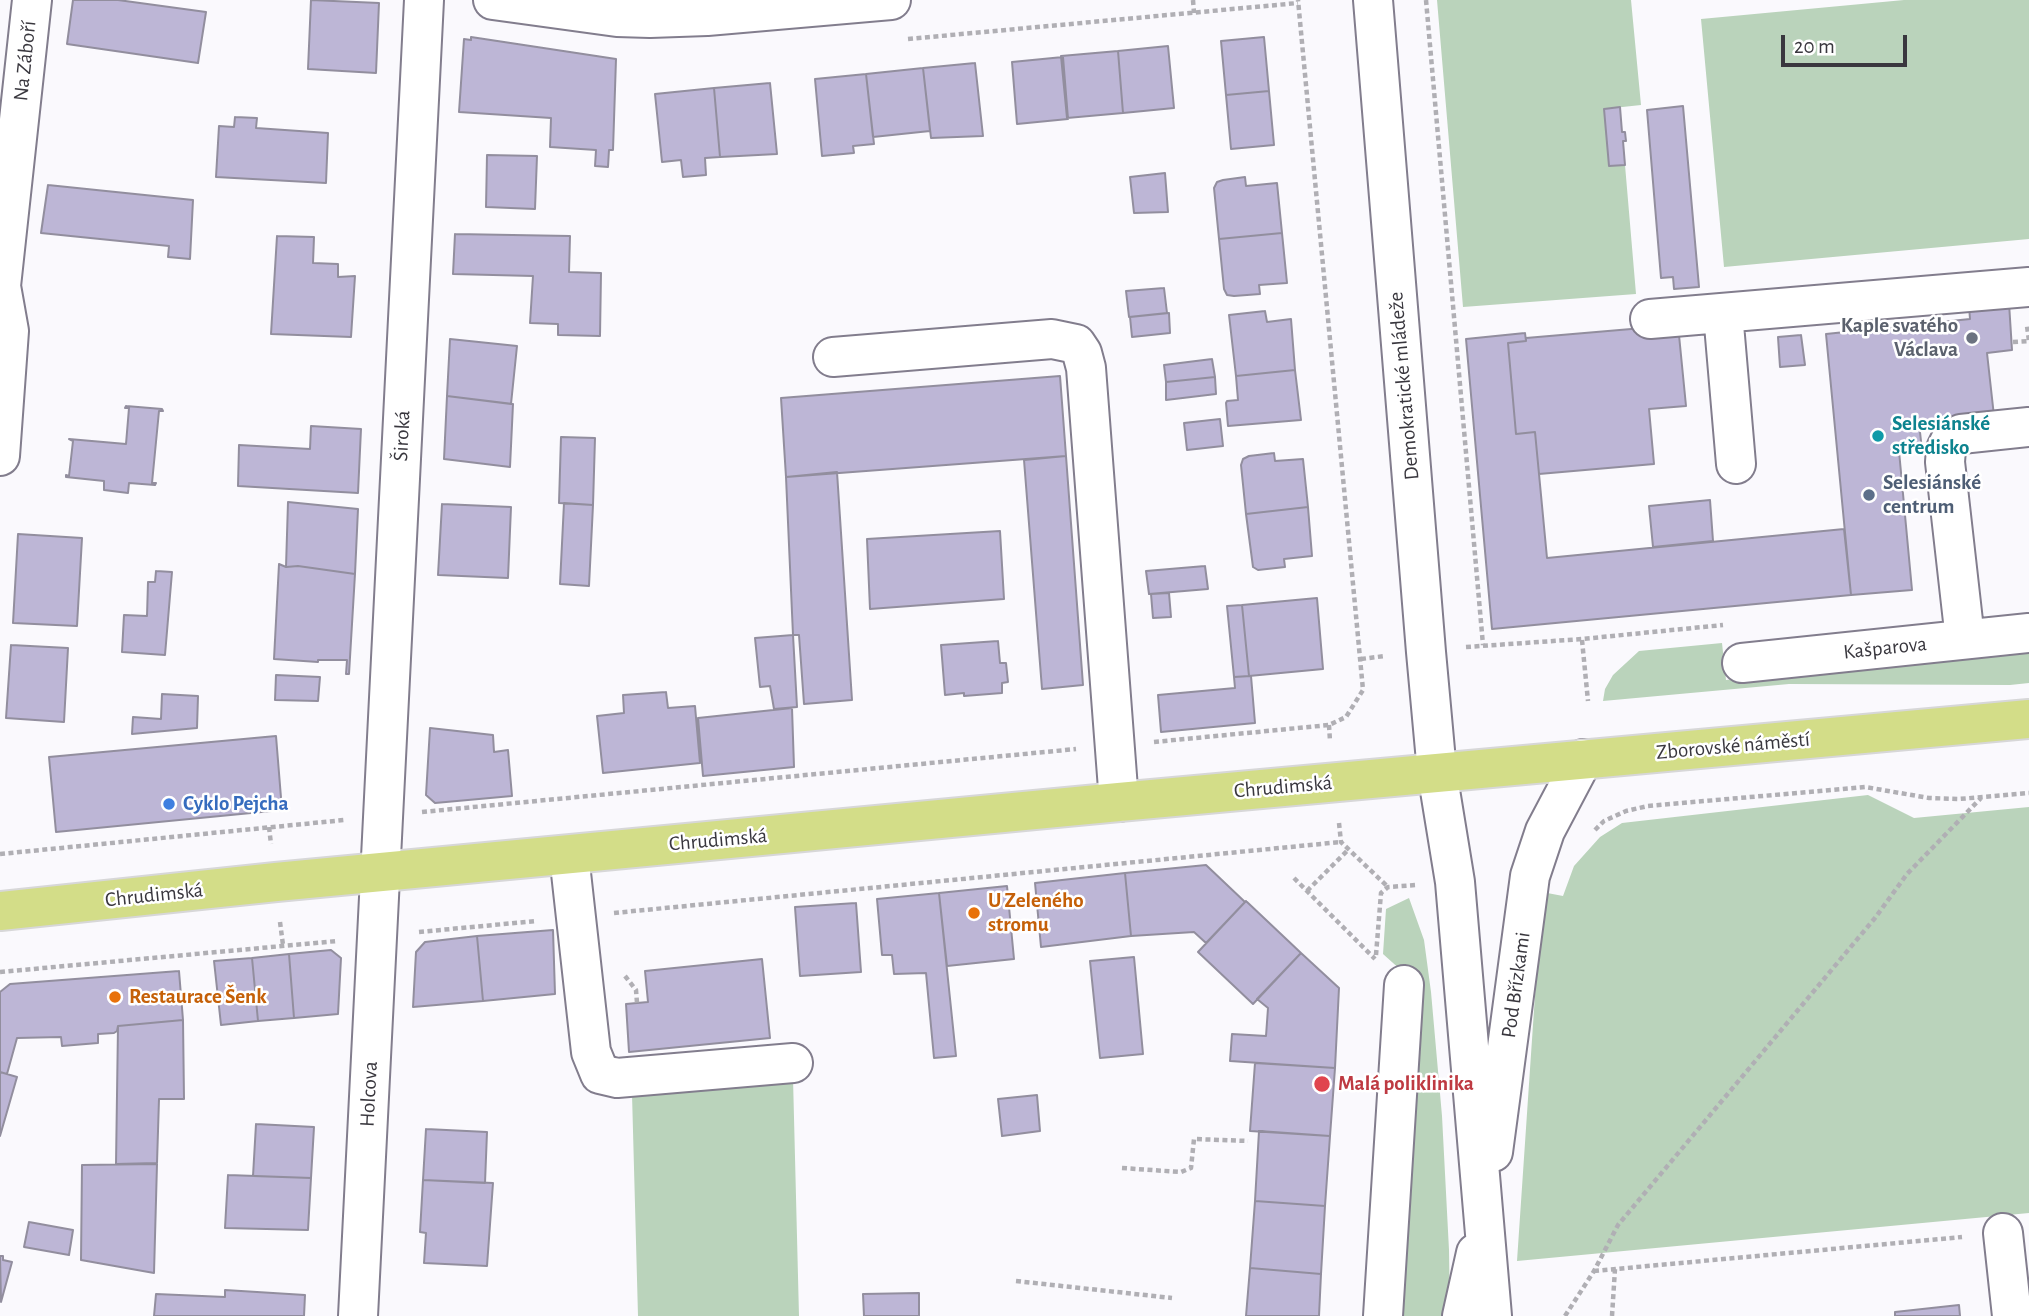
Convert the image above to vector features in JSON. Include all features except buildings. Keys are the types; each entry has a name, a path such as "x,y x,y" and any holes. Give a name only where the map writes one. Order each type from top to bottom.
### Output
{"main road":[{"name":"Zborovské náměstí","path":"1437,772 2029,719"},
{"name":"Chrudimská","path":"0,911 1437,772"}],"street":[{"name":"Na Záboří","path":"0,456 9,331 1,285 10,101 32,0"},
{"name":"Široká","path":"380,873 424,0"},
{"path":"493,0 617,17 650,18 707,16 891,0"},
{"name":"Demokratické mládeže","path":"1373,0 1437,772"},
{"path":"1650,319 2029,287"},
{"path":"1723,313 1736,464"},
{"path":"833,356 1052,340 1076,344 1082,353 1086,368 1119,802"},
{"path":"1965,639 1945,462 1946,449 1951,439 1961,434 2029,427"},
{"name":"Kašparova","path":"1742,663 2029,633"},
{"name":"Pod Břízkami","path":"1462,1316 1483,1221 1530,876 1545,831 1584,759"},
{"name":"Pod Břízkami","path":"1437,772 1455,882 1492,1316"},
{"path":"569,855 591,1052 600,1074 617,1078 793,1063"},
{"name":"Holcova","path":"358,1316 380,873"},
{"path":"1383,1316 1404,985"},
{"path":"2003,1233 2012,1316"}],"path":[{"path":"0,853 1329,725 1346,717 1363,690 1298,2 1194,13 1193,0"},
{"path":"1426,0 1483,645"},
{"path":"2013,342 2029,341"},
{"path":"1582,639 1588,701"},
{"path":"1585,838 1604,821 1626,811 1648,806 1865,787 1929,798 1959,799 2029,793"},
{"path":"1565,1316 1594,1271 1618,1225 1875,918 1907,874 1982,797"},
{"path":"1603,809 1604,821"},
{"path":"0,972 1341,842 1388,887 1381,893 1376,959 1404,985"},
{"path":"1307,891 1349,849"},
{"path":"1122,1168 1181,1172 1191,1168 1194,1139 1248,1141"},
{"path":"1594,1271 2003,1233"},
{"path":"1612,1316 1615,1269"},
{"path":"1016,1281 1172,1298"}],"green space":[{"path":"1437,0 1631,0 1641,105 1604,109 1609,166 1625,165 1636,294 1463,307"},
{"path":"1904,0 2029,0 2029,239 1724,267 1701,19"},
{"path":"1722,643 1726,680 2029,651 2029,683 1789,684 1603,701 1605,689 1613,675 1639,651"},
{"path":"1868,795 1914,818 2029,807 2029,1213 1517,1261 1542,892 1563,896 1574,866 1600,837 1622,823"},
{"path":"1409,898 1424,940 1431,992 1442,1116 1450,1316 1401,1316 1422,989 1383,954 1386,909"},
{"path":"793,1078 799,1316 638,1316 632,1094"}],"place":[{"name":"Kaple svatého Václava","path":"1972,338"},
{"name":"Selesiánské středisko","path":"1878,436"},
{"name":"Selesiánské centrum","path":"1869,495"},
{"name":"Cyklo Pejcha","path":"169,804"},
{"name":"U Zeleného stromu","path":"974,913"},
{"name":"Restaurace Šenk","path":"115,997"},
{"name":"Malá poliklinika","path":"1322,1084"}]}
